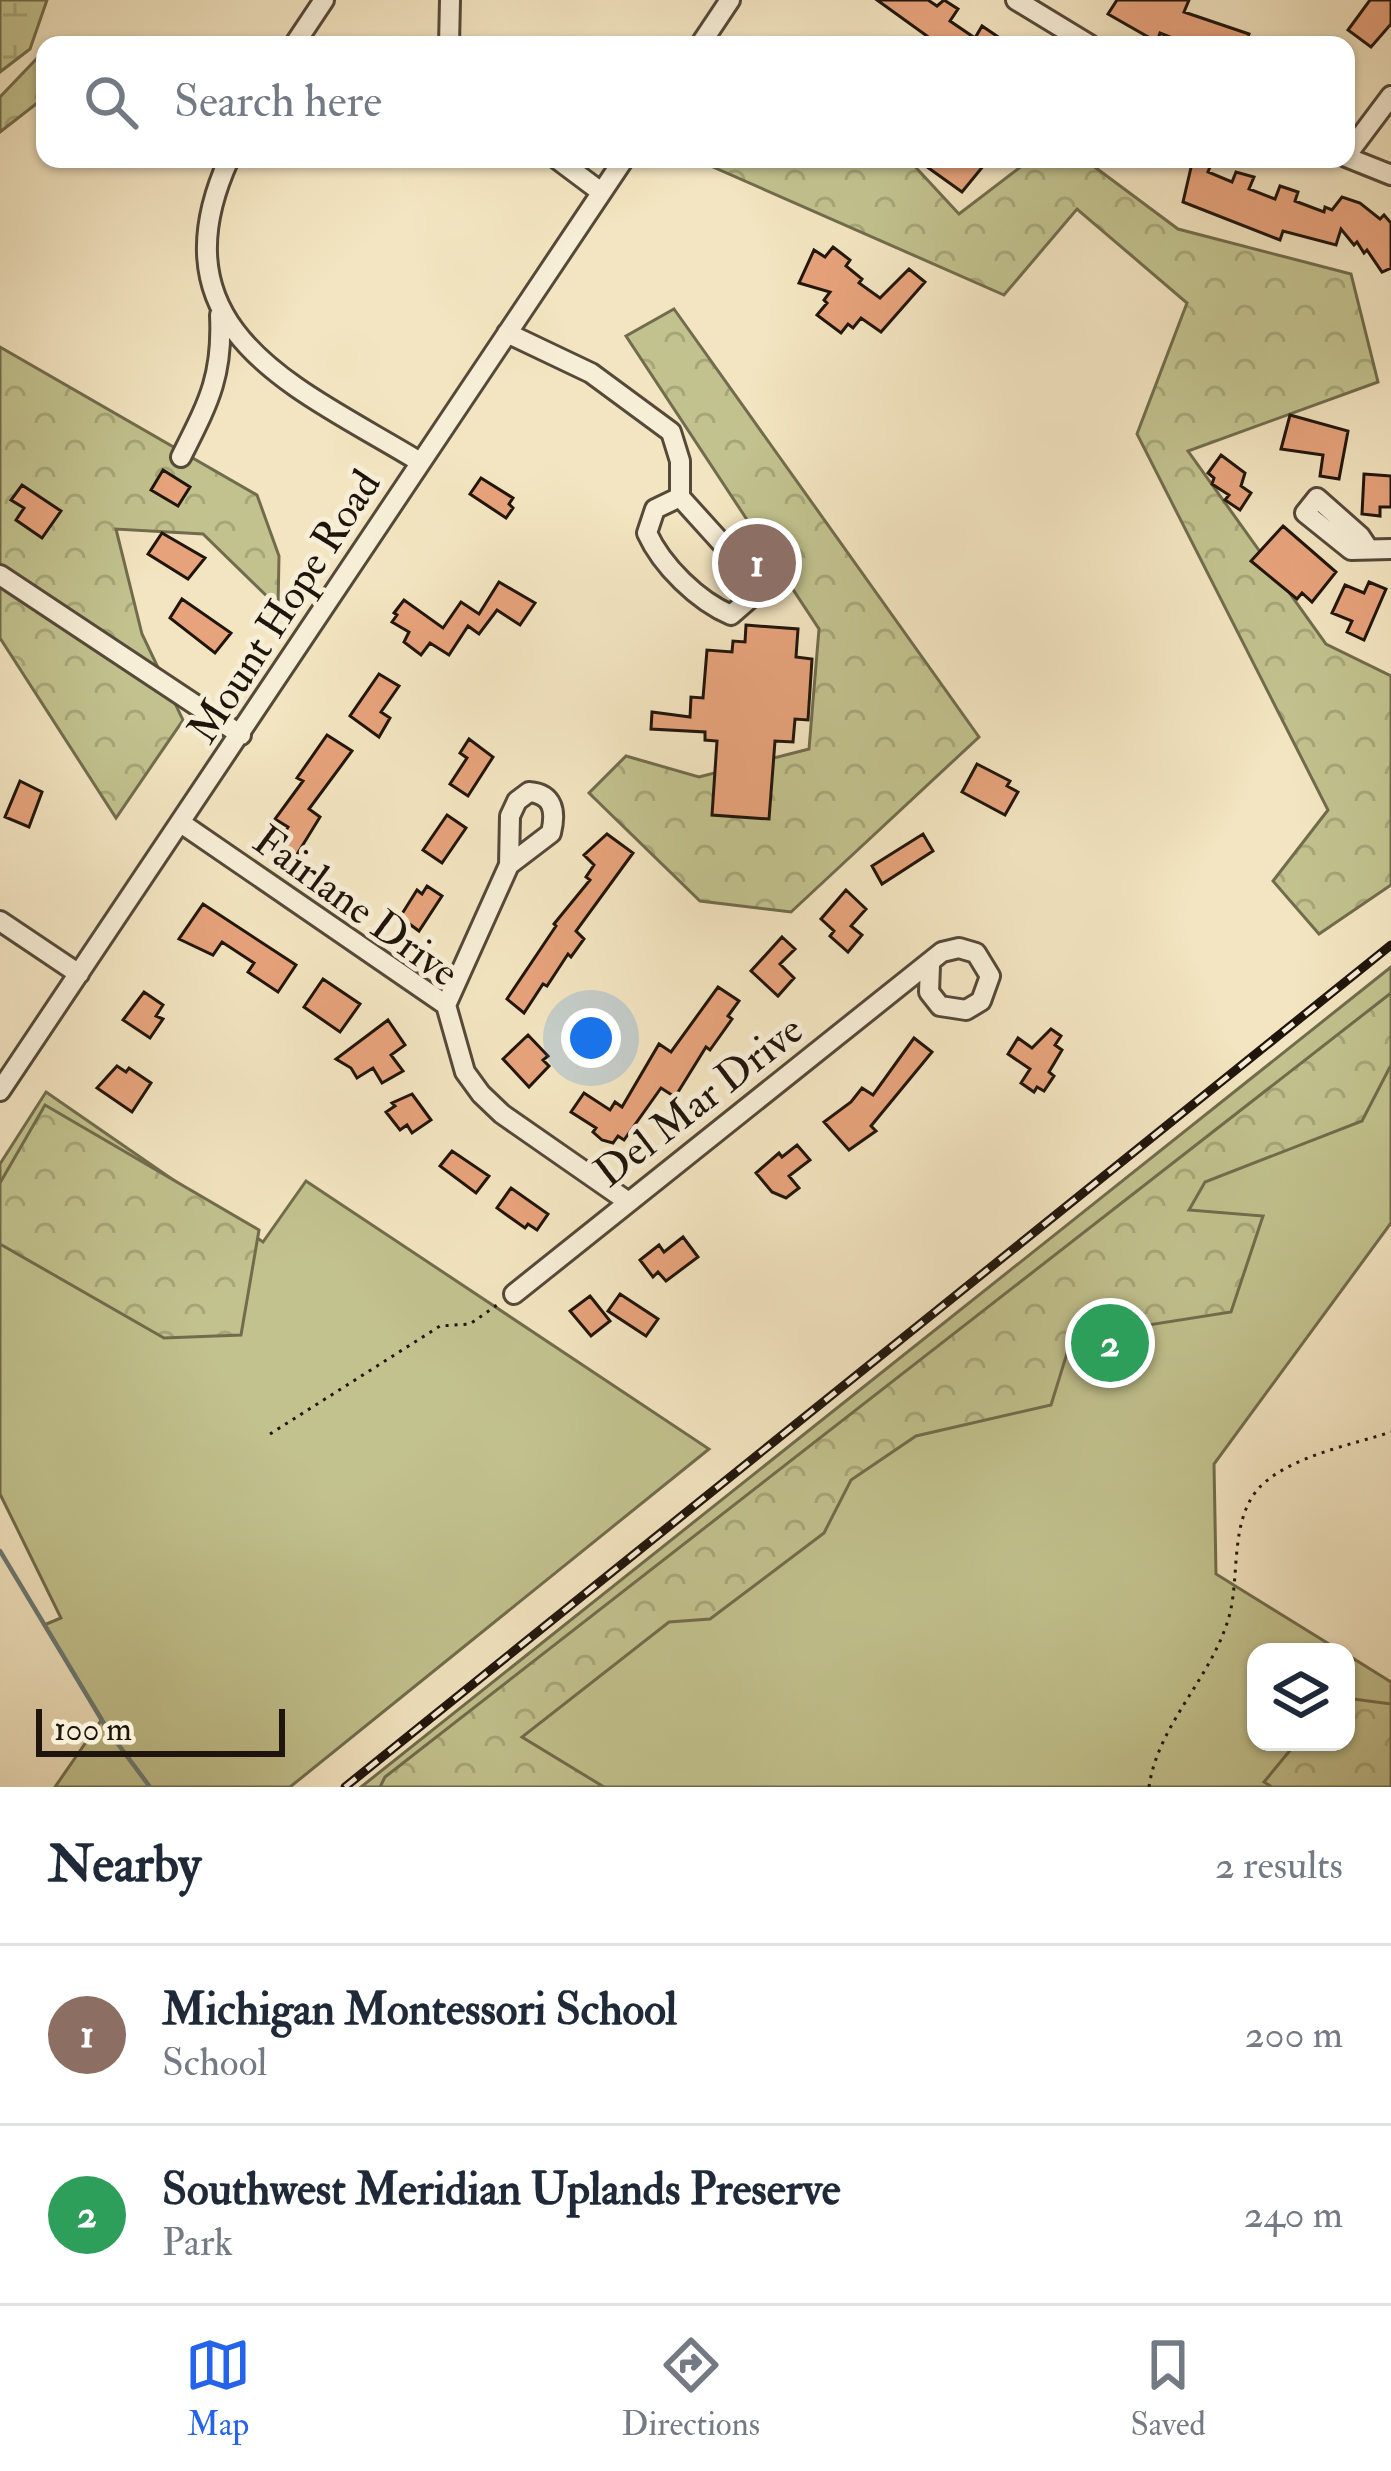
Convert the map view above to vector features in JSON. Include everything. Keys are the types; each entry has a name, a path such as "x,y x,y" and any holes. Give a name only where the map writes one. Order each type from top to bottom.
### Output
{"street":[{"path":"300,36 324,0"},
{"path":"448,36 450,0"},
{"path":"706,36 730,0"},
{"path":"1016,0 1075,36"},
{"path":"1355,144 1391,96"},
{"path":"1355,160 1391,175"},
{"path":"181,458 216,379 221,352 220,310 208,267 210,218 226,168"},
{"path":"569,168 602,192"},
{"name":"Mount Hope Road","path":"0,1090 618,168"},
{"path":"220,310 263,366 421,462"},
{"path":"507,333 591,373 671,432 680,461 680,497 755,580 754,596 731,614 709,606 653,546 647,533 655,508 680,497"},
{"path":"216,379 238,364 263,366"},
{"path":"1368,548 1391,549"},
{"path":"0,575 241,735"},
{"name":"Fairlane Drive","path":"181,823 446,1004 465,1072 481,1094 502,1114 627,1201"},
{"path":"446,1004 509,865"},
{"path":"0,921 80,974"},
{"name":"Del Mar Drive","path":"514,1294 930,966"}],"path":[{"path":"270,1434 440,1326 470,1324 514,1294"},
{"path":"1150,1787 1166,1737 1204,1676 1229,1616 1244,1513 1254,1494 1288,1467 1391,1432"}],"green space":[{"path":"0,0 47,0 30,49 0,72"},
{"path":"36,59 36,104 0,132 0,97"},
{"path":"715,168 916,168 959,214 1019,168 1096,168 1178,229 1351,274 1378,382 1188,451 1326,644 1391,676 1391,885 1319,934 1273,881 1328,810 1137,434 1187,303 1077,209 1004,295"},
{"path":"674,309 979,737 791,912 700,901 589,793 626,756 699,777 809,749 819,629 626,336"},
{"path":"0,347 257,495 279,556 278,607 203,534 116,529 142,634 183,720 116,818 0,638"},
{"path":"1391,967 1391,1223 1214,1464 1216,1574 1327,1643 1247,1643 1247,1751 1355,1751 1355,1660 1391,1682 1391,1787 361,1787"},
{"path":"1391,993 1391,1065 1362,1121 1205,1182 1189,1210 1263,1216 1231,1312 1072,1337 1051,1405 916,1436 851,1480 824,1533 710,1619 669,1622 522,1737 604,1787 380,1787 385,1777"},
{"path":"46,1092 263,1242 306,1181 709,1449 290,1787 55,1787 102,1719 44,1625 61,1618 0,1494 0,1164"},
{"path":"45,1105 259,1230 241,1335 164,1338 0,1244 0,1183"},
{"path":"1355,1699 1391,1704 1391,1787 1272,1787 1264,1782 1290,1751 1355,1751"}],"building":[{"path":"877,0 928,0 937,6 944,0 958,9 950,21 972,36 927,36"},
{"path":"1117,0 1189,0 1184,12 1249,34 1146,36 1108,14"},
{"path":"1370,0 1391,0 1391,24 1371,47 1348,30"},
{"path":"982,26 997,36 976,36"},
{"path":"929,168 982,168 962,192"},
{"path":"1191,168 1210,168 1208,172 1232,182 1236,172 1254,177 1249,189 1275,199 1280,186 1298,192 1295,201 1324,212 1342,197 1360,203 1380,219 1384,215 1391,223 1391,268 1382,272 1367,250 1364,253 1357,242 1354,245 1341,229 1336,245 1283,231 1280,240 1183,202"},
{"path":"833,247 850,260 846,266 862,279 859,283 880,298 909,269 925,282 881,332 861,318 841,333 817,315 830,292 799,283 814,250 825,257"},
{"path":"1290,415 1348,431 1339,479 1320,476 1323,455 1281,449"},
{"path":"1221,455 1245,473 1241,486 1251,493 1240,510 1225,500 1229,495 1212,484 1214,478 1208,473"},
{"path":"163,470 190,487 178,506 151,490"},
{"path":"1364,474 1391,476 1391,507 1380,507 1380,516 1362,514"},
{"path":"481,478 513,498 506,518 470,494"},
{"path":"22,485 61,511 42,538 16,520 24,508 11,500"},
{"path":"1283,526 1336,572 1312,602 1302,593 1297,599 1251,561"},
{"path":"162,533 205,558 188,579 148,554"},
{"path":"499,582 535,603 520,625 497,610 479,634 468,626 449,655 430,643 421,655 404,642 409,632 392,622 404,600 443,628 461,602 479,614"},
{"path":"1369,582 1386,589 1364,640 1347,632 1352,621 1332,613 1345,585 1364,593"},
{"path":"182,599 231,633 215,653 170,618"},
{"path":"746,625 798,629 796,657 812,659 808,720 795,719 793,742 775,741 769,819 712,815 717,741 705,740 705,732 651,729 652,712 690,717 691,697 703,698 707,650 732,652 733,641 745,642"},
{"path":"379,674 399,686 381,712 390,718 379,737 350,716"},
{"path":"327,735 352,751 309,809 320,817 296,856 278,844 288,827 275,819 303,781 297,778"},
{"path":"469,739 493,757 468,796 450,784 467,758 460,753"},
{"path":"977,764 1010,781 1007,786 1018,792 1005,815 962,792"},
{"path":"20,781 42,792 29,827 5,817"},
{"path":"447,815 466,828 442,863 423,850"},
{"path":"607,834 633,853 576,931 584,939 524,1013 507,999 554,924 590,880 586,877 594,865 584,855"},
{"path":"923,834 933,851 882,884 872,866"},
{"path":"427,886 442,896 419,931 400,917 417,890 422,894"},
{"path":"846,890 866,909 851,926 862,935 848,952 830,936 834,931 821,919"},
{"path":"203,904 296,965 278,992 248,972 254,963 222,942 213,955 179,939"},
{"path":"782,937 795,949 780,964 794,978 778,996 751,971"},
{"path":"323,979 360,1004 340,1032 304,1007"},
{"path":"718,987 739,1001 728,1016 732,1019 710,1050 706,1047 675,1097 661,1088 624,1140 618,1136 613,1143 602,1140 593,1132 596,1128 571,1112 584,1093 610,1110 615,1102 622,1107 659,1044 671,1052"},
{"path":"144,992 163,1005 156,1016 163,1019 150,1038 123,1020"},
{"path":"388,1020 405,1045 391,1055 403,1071 382,1083 373,1068 357,1078 336,1059"},
{"path":"1051,1029 1061,1036 1055,1045 1062,1050 1044,1091 1037,1087 1034,1092 1021,1083 1030,1069 1008,1054 1018,1038 1032,1048"},
{"path":"528,1035 548,1056 543,1060 549,1066 529,1087 503,1059"},
{"path":"914,1038 932,1052 871,1126 876,1131 849,1150 824,1122 862,1088 873,1095"},
{"path":"117,1066 151,1083 132,1112 97,1088"},
{"path":"412,1094 431,1120 412,1133 407,1125 400,1130 386,1112 395,1106 392,1103"},
{"path":"797,1145 810,1160 789,1176 799,1188 786,1198 772,1192 756,1173"},
{"path":"452,1151 489,1176 476,1193 440,1166"},
{"path":"511,1188 548,1214 537,1230 528,1224 525,1228 497,1208"},
{"path":"683,1237 698,1257 666,1281 658,1272 653,1277 640,1260 659,1245 664,1252"},
{"path":"620,1294 658,1319 646,1336 608,1311"},
{"path":"590,1296 610,1321 591,1336 570,1311"}],"waterway":[{"path":"0,1551 109,1732 150,1787"}],"railway":[{"path":"345,1787 1391,945"}],"place":[{"name":"Michigan Montessori School","path":"757,563"},
{"name":"Southwest Meridian Uplands Preserve","path":"1110,1343"}]}
